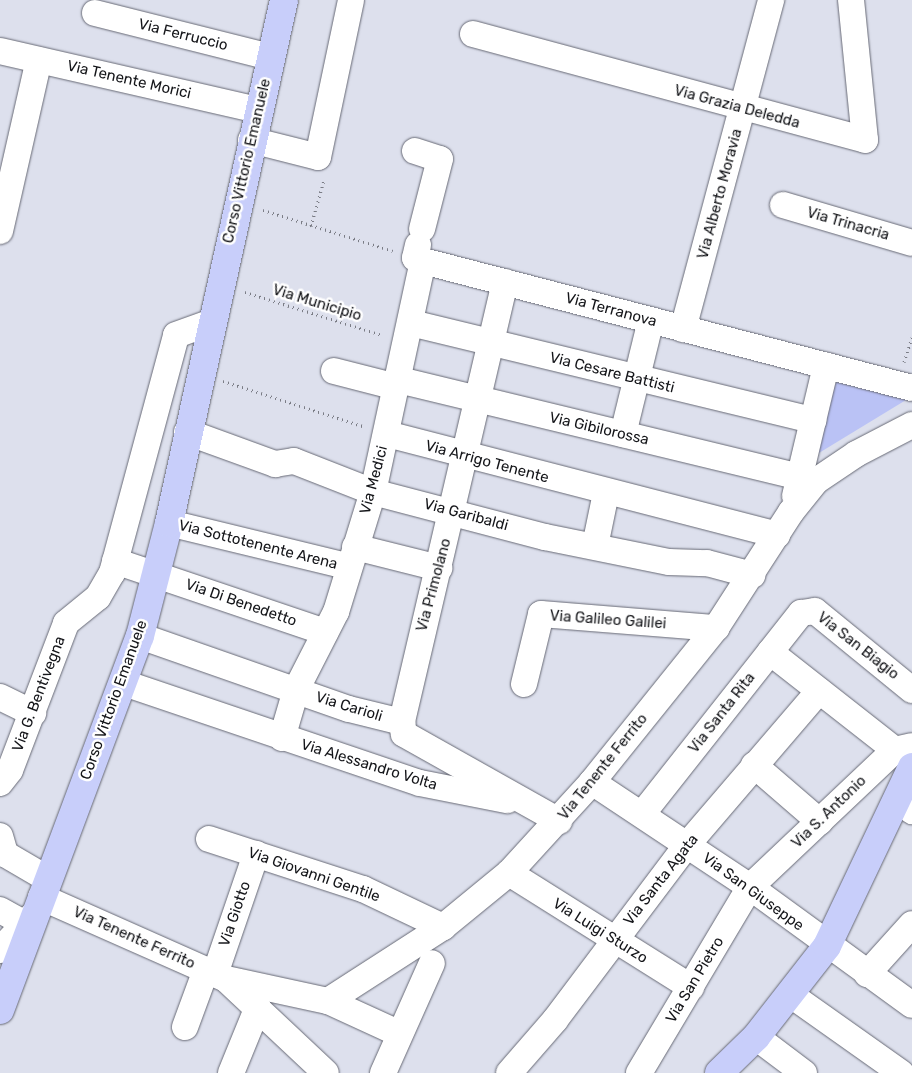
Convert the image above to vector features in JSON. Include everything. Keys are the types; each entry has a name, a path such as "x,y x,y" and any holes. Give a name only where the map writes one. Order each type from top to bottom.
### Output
{"main road":[{"name":"Corso Vittorio Emanuele","path":"0,1010 38,903 124,683 140,636 169,523 189,423 202,374 211,322 282,0"},
{"path":"719,1073 756,1037 827,946 907,778"}],"street":[{"path":"251,140 318,156 351,0"},
{"name":"Via Alberto Moravia","path":"683,329 771,0"},
{"name":"Via Grazia Deledda","path":"473,34 743,109 865,140 851,0"},
{"name":"Via Ferruccio","path":"95,13 270,57"},
{"name":"Via Tenente Morici","path":"0,51 258,110"},
{"path":"0,231 7,168 39,60"},
{"name":"Via Medici","path":"282,738 296,690 336,612 351,556 373,492 387,434 409,333 420,248 440,159 415,151"},
{"name":"Via Trinacria","path":"783,205 912,243"},
{"name":"Via Terranova","path":"420,248 504,282 912,388"},
{"name":"Via Primolano","path":"402,722 453,511 463,456 504,282"},
{"path":"623,434 638,380 651,320"},
{"path":"115,561 176,335 211,322"},
{"name":"Via Cesare Battisti","path":"409,333 490,344 813,420"},
{"path":"808,480 813,420 826,366"},
{"name":"Via Gibilorossa","path":"334,370 476,398 808,480"},
{"name":"Via Garibaldi","path":"157,404 189,423 275,464 294,461 373,492 595,546 670,562 707,563 752,576"},
{"name":"Via Tenente Ferrito","path":"38,903 215,974 328,1001 443,928 509,873 559,821 592,782 716,628 752,576 808,480 912,425"},
{"name":"Via Arrigo Tenente","path":"387,434 463,456 777,535"},
{"path":"595,546 606,493"},
{"name":"Via Sottotenente Arena","path":"169,523 351,556 439,568"},
{"name":"Via Di Benedetto","path":"115,561 325,632"},
{"name":"Via G. Bentivegna","path":"0,783 10,770 66,623 98,597 115,561"},
{"name":"Via San Biagio","path":"801,613 815,611 912,690"},
{"name":"Via Santa Rita","path":"643,813 801,613"},
{"name":"Via Galileo Galilei","path":"524,684 541,614 716,628"},
{"name":"Via Carioli","path":"140,636 349,709 402,722"},
{"path":"770,652 819,691 907,778"},
{"name":"Via Alessandro Volta","path":"124,683 282,738 460,779"},
{"name":"Via Santa Agata","path":"509,1073 614,941 687,845 819,691"},
{"path":"0,697 33,713"},
{"path":"402,722 404,734 460,779 529,805 559,821"},
{"path":"754,765 820,822"},
{"name":"Via S. Antonio","path":"750,887 820,822 907,778"},
{"name":"Via San Giuseppe","path":"592,782 643,813 750,887 827,946 912,1005"},
{"path":"0,836 5,854 38,903"},
{"name":"Via Giovanni Gentile","path":"210,839 363,889 443,928"},
{"name":"Via Giotto","path":"185,1027 215,974 256,854"},
{"name":"Via Luigi Sturzo","path":"509,873 614,941 692,987"},
{"name":"Via San Pietro","path":"639,1073 750,887"},
{"path":"0,910 38,903"},
{"path":"0,950 38,903"},
{"path":"867,974 912,924"},
{"path":"383,1073 432,963"},
{"name":"Via Tenente Ferrito","path":"215,974 258,1007 326,1073"},
{"path":"791,994 901,1073"},
{"path":"328,1001 400,1034"},
{"path":"232,1073 258,1007"},
{"path":"756,1037 804,1073"}],"path":[{"path":"311,226 326,171 318,156"},
{"path":"237,201 311,226 420,248"},
{"name":"Via Municipio","path":"220,284 409,333"},
{"path":"202,374 387,434"}],"shaded area":[{"path":"836,382 906,400 814,456"}]}
